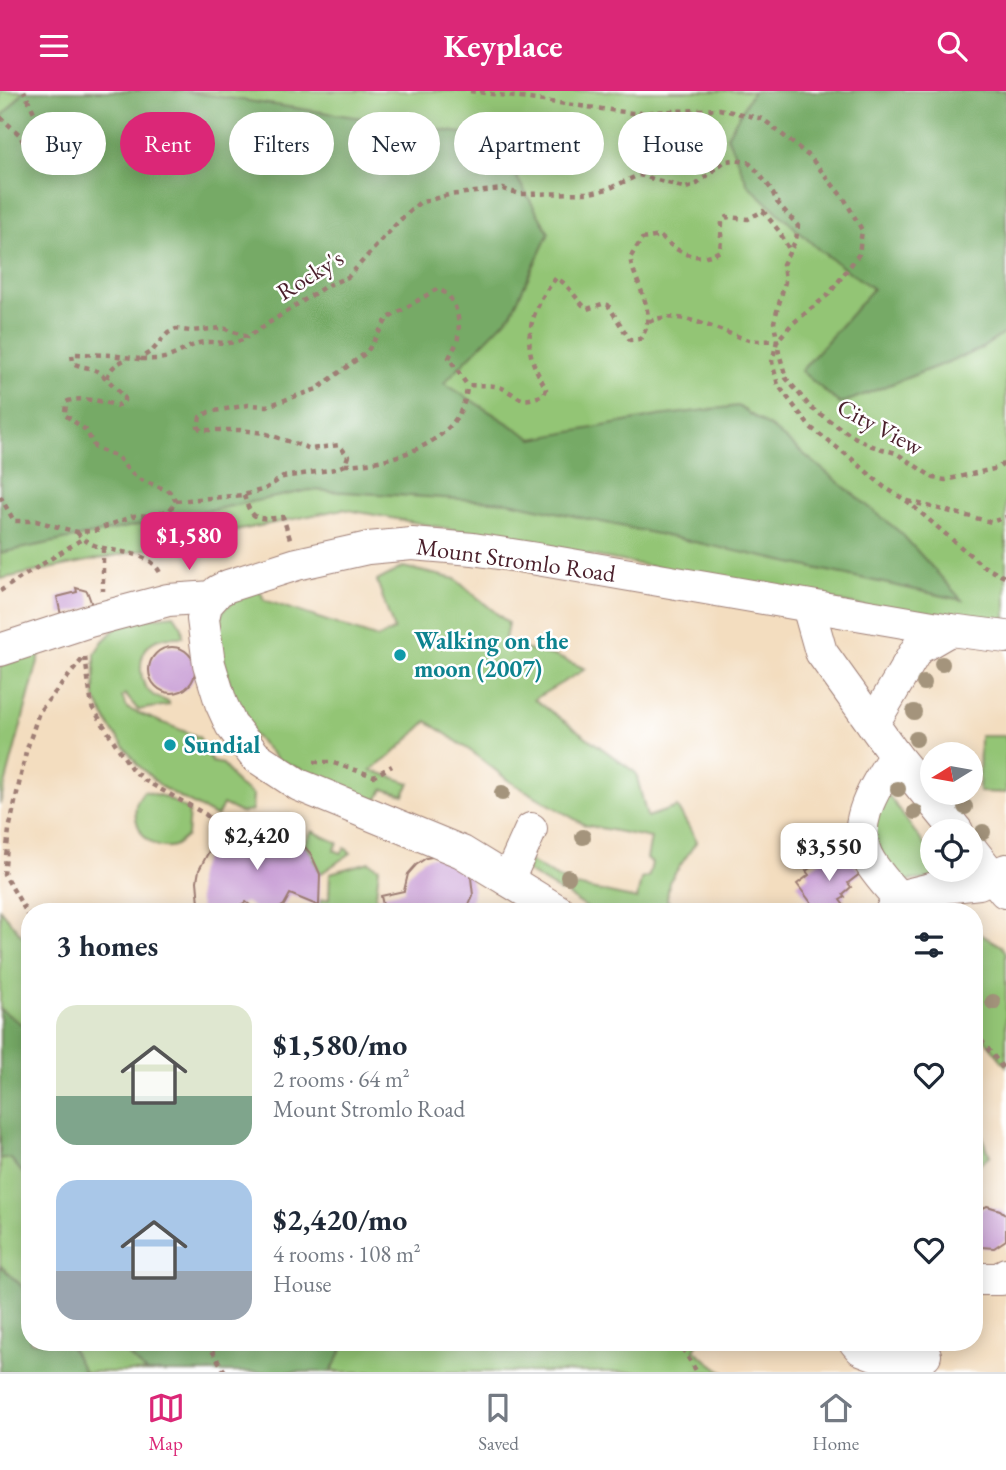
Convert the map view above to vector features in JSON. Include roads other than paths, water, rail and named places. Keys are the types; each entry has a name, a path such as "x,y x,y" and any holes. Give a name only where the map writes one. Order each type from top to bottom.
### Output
{"street":[{"name":"Mount Stromlo Road","path":"212,597 228,586 297,564 368,548 412,544 473,549 950,630 1006,637"},
{"path":"0,650 99,618 167,600 212,597"},
{"path":"212,597 206,605 203,619 209,664 231,725 255,756 299,785 462,852 545,903"},
{"path":"808,606 821,652 895,755 947,819"},
{"path":"873,724 917,649 950,630"},
{"path":"893,903 868,860 860,832 870,795 895,755"},
{"path":"508,880 531,829"},
{"path":"983,861 1002,880"},
{"path":"899,903 935,888 1002,880"},
{"path":"983,1279 1001,1279 1006,1275"},
{"path":"866,1351 908,1367 925,1355"}],"place":[{"name":"Walking on the moon (2007)","path":"400,655"},
{"name":"Sundial","path":"170,745"}]}
